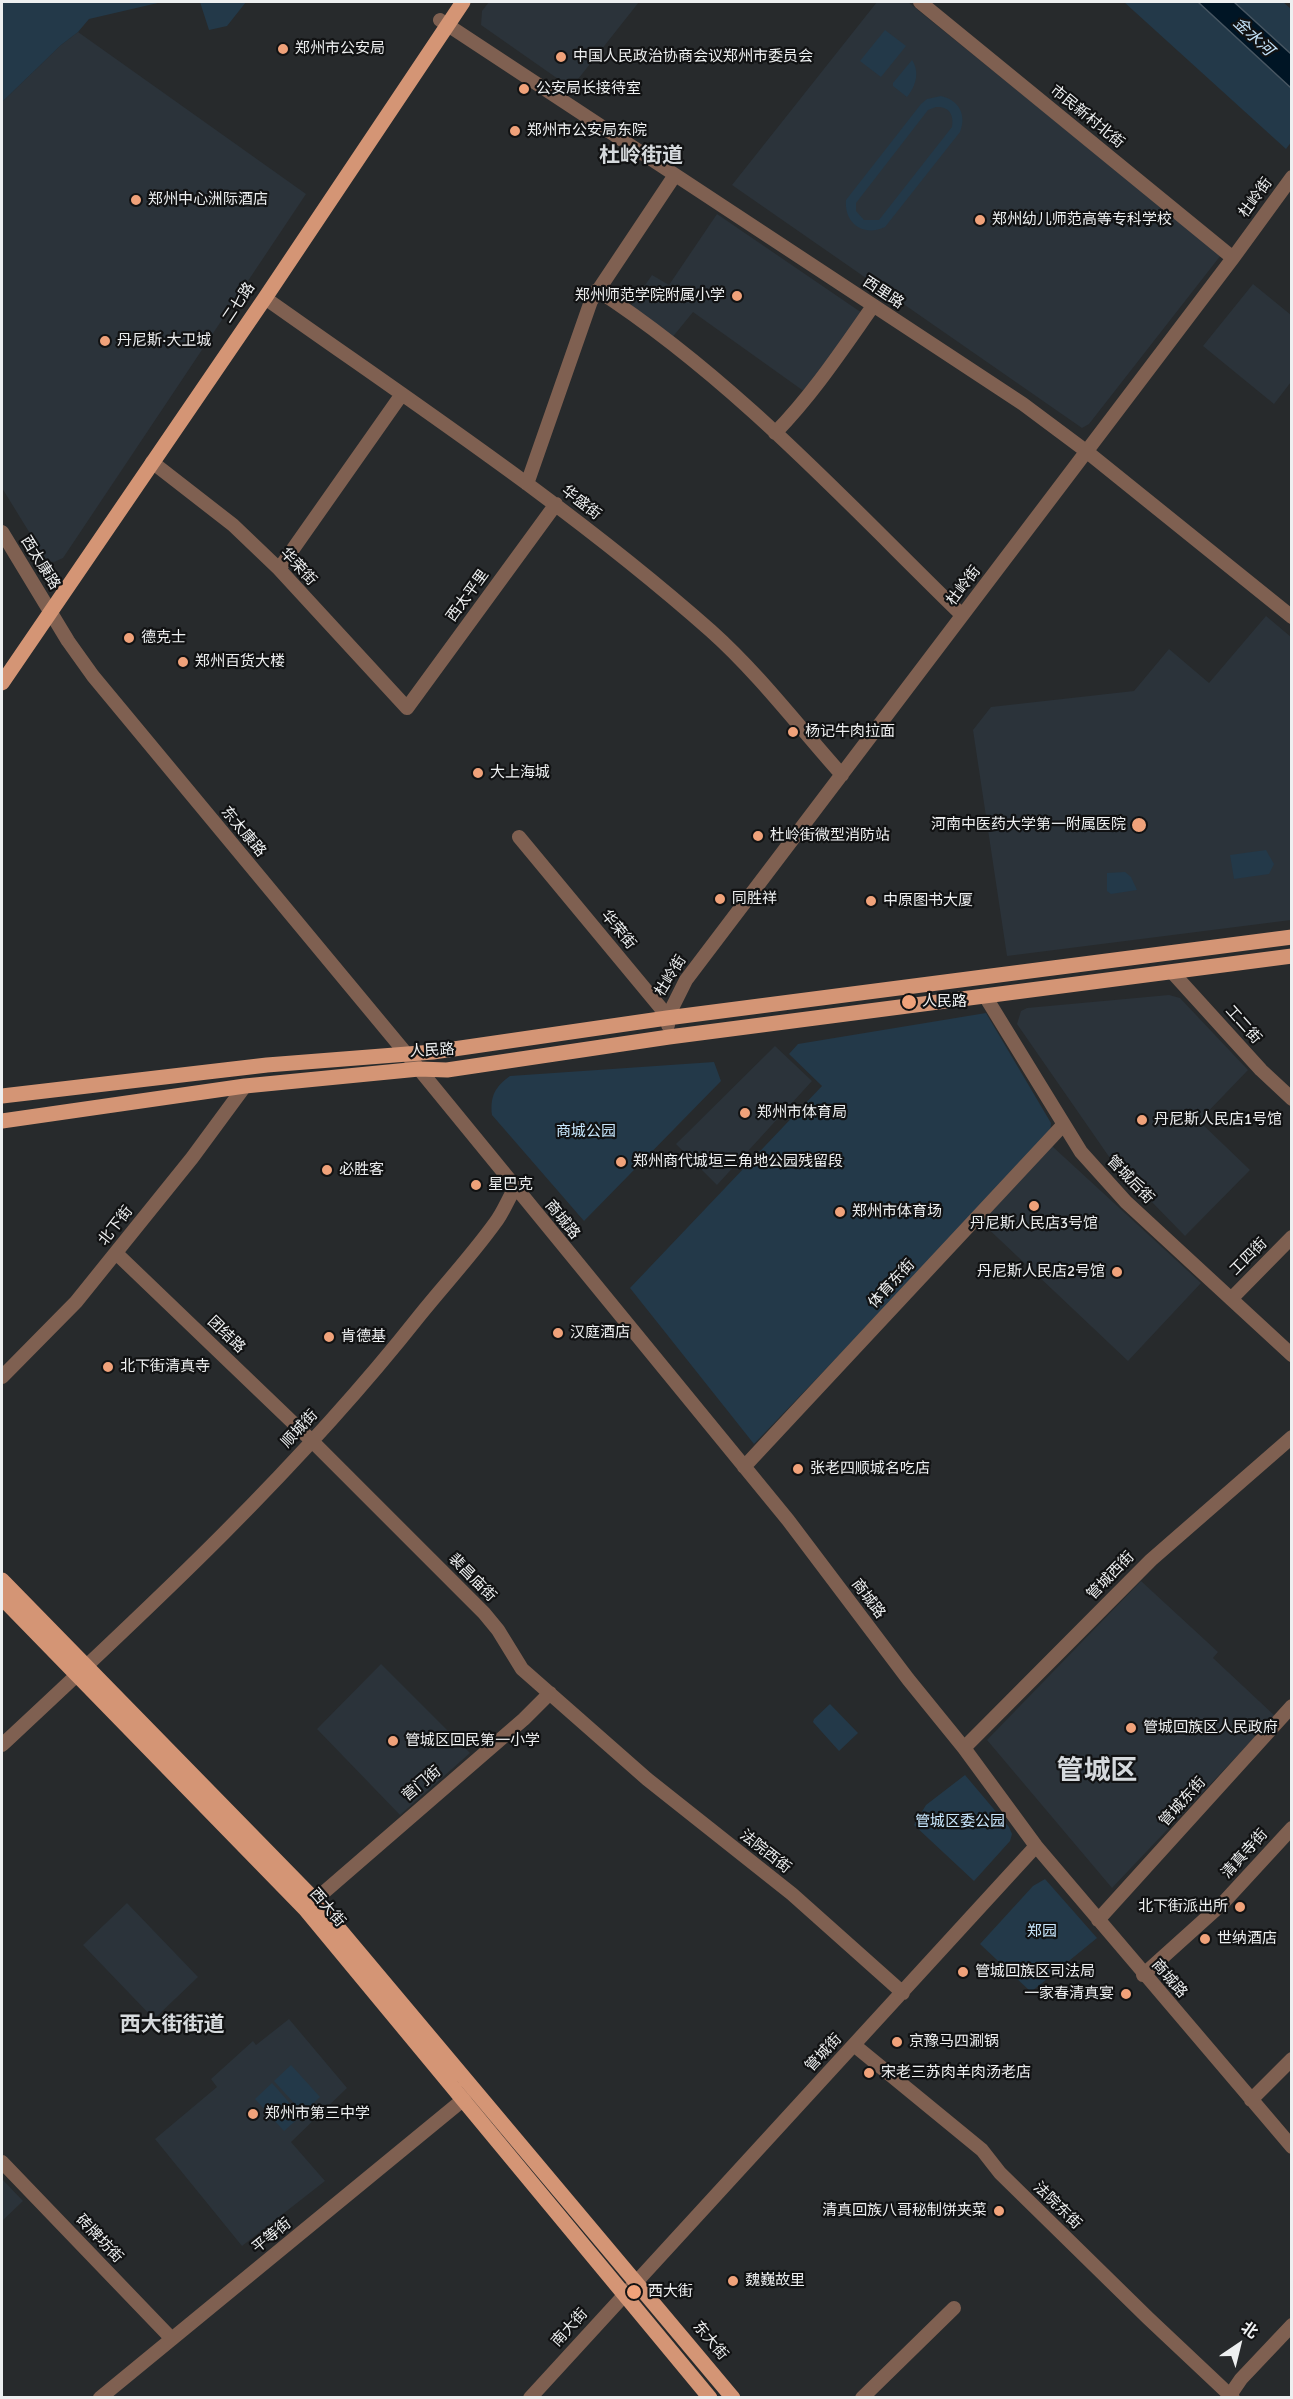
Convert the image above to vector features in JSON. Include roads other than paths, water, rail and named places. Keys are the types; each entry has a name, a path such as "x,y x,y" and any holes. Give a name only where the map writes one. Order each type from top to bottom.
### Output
{"main road":[{"name":"二七路","path":"2,664 152,462 265,298 443,23 452,2"},
{"name":"二七路","path":"2,683 47,606 256,293 443,23 463,2"},
{"name":"人民路","path":"2,1096 267,1065 405,1052 433,1052 667,1018 1292,937"},
{"name":"人民路","path":"2,1121 245,1086 419,1069 447,1070 669,1036 1292,956"},
{"name":"西大街","path":"2,1580 82,1670 305,1909 624,2293"},
{"name":"西大街","path":"2,1598 82,1670 315,1900 635,2281"},
{"name":"东大街","path":"635,2281 733,2397"},
{"path":"624,2293 710,2397"}],"street":[{"name":"市民新村北街","path":"920,2 1233,258"},
{"name":"西里路","path":"443,23 1023,404 1292,617"},
{"path":"527,484 591,301 675,175"},
{"name":"杜岭街","path":"667,1018 672,1003 686,980 1292,177"},
{"path":"597,290 642,319 678,347 775,433 963,615"},
{"name":"华盛街","path":"265,298 556,504 711,631 734,652 842,775"},
{"path":"775,433 821,380 873,306"},
{"path":"279,569 402,394"},
{"name":"华荣街","path":"152,462 233,525 279,569 407,708"},
{"name":"西太平里","path":"407,708 556,504"},
{"name":"西太康路","path":"2,532 47,606"},
{"name":"东太康路","path":"47,606 93,676 419,1069"},
{"name":"华荣街","path":"519,837 667,1018"},
{"name":"工二街","path":"1172,972 1261,1070 1292,1099"},
{"name":"管城后街","path":"985,996 1080,1152 1126,1202 1292,1355"},
{"path":"667,1018 669,1036"},
{"name":"商城路","path":"419,1069 792,1526 908,1679 964,1748 1036,1846 1143,1975 1292,2147"},
{"name":"北下街","path":"2,1377 76,1302 117,1253 245,1086"},
{"name":"体育东街","path":"744,1467 1064,1124"},
{"name":"顺城街","path":"2,1745 220,1536 312,1441 381,1364 476,1247 496,1221 515,1188"},
{"name":"工四街","path":"1231,1299 1292,1238"},
{"name":"团结路","path":"117,1253 312,1441"},
{"name":"管城西街","path":"964,1748 1151,1560 1292,1437"},
{"name":"裴昌庙街","path":"312,1441 484,1613 498,1630 522,1669 603,1740"},
{"name":"西大街","path":"2,1573 74,1646 82,1670"},
{"name":"西大街","path":"2,1605 58,1663 82,1670"},
{"name":"营门街","path":"315,1900 524,1719 550,1693"},
{"name":"管城东街","path":"1098,1920 1292,1706"},
{"name":"法院西街","path":"603,1740 681,1807 792,1894 903,1993"},
{"name":"清真寺街","path":"1143,1975 1223,1903 1292,1828"},
{"name":"管城街","path":"635,2281 903,1993 1036,1846"},
{"name":"法院东街","path":"854,2045 982,2150 1000,2173 1230,2397"},
{"path":"1251,2100 1292,2059"},
{"name":"平等街","path":"100,2397 464,2099"},
{"name":"砖牌坊街","path":"2,2162 172,2339"},
{"name":"南大街","path":"530,2397 635,2281"},
{"path":"862,2397 954,2308"},
{"path":"1230,2397 1241,2379 1292,2325"}],"water":[{"name":"金水河","path":"1198,2 1234,2 1291,54 1291,88"}],"place":[{"name":"郑州市公安局","path":"283,49"},
{"name":"中国人民政治协商会议郑州市委员会","path":"561,57"},
{"name":"公安局长接待室","path":"524,89"},
{"name":"郑州市公安局东院","path":"515,131"},
{"name":"郑州中心洲际酒店","path":"136,200"},
{"name":"郑州幼儿师范高等专科学校","path":"980,220"},
{"name":"郑州师范学院附属小学","path":"737,296"},
{"name":"丹尼斯·大卫城","path":"105,341"},
{"name":"德克士","path":"129,638"},
{"name":"郑州百货大楼","path":"183,662"},
{"name":"杨记牛肉拉面","path":"793,732"},
{"name":"大上海城","path":"478,773"},
{"name":"河南中医药大学第一附属医院","path":"1139,825"},
{"name":"杜岭街微型消防站","path":"758,836"},
{"name":"同胜祥","path":"720,899"},
{"name":"中原图书大厦","path":"871,901"},
{"name":"人民路","path":"909,1002"},
{"name":"郑州市体育局","path":"745,1113"},
{"name":"丹尼斯人民店1号馆","path":"1142,1120"},
{"name":"郑州商代城垣三角地公园残留段","path":"621,1162"},
{"name":"必胜客","path":"327,1170"},
{"name":"星巴克","path":"476,1185"},
{"name":"丹尼斯人民店3号馆","path":"1034,1206"},
{"name":"郑州市体育场","path":"840,1212"},
{"name":"丹尼斯人民店2号馆","path":"1117,1272"},
{"name":"汉庭酒店","path":"558,1333"},
{"name":"肯德基","path":"329,1337"},
{"name":"北下街清真寺","path":"108,1367"},
{"name":"张老四顺城名吃店","path":"798,1469"},
{"name":"管城回族区人民政府","path":"1131,1728"},
{"name":"管城区回民第一小学","path":"393,1741"},
{"name":"北下街派出所","path":"1240,1907"},
{"name":"世纳酒店","path":"1205,1939"},
{"name":"管城回族区司法局","path":"963,1972"},
{"name":"一家春清真宴","path":"1126,1994"},
{"name":"京豫马四涮锅","path":"897,2042"},
{"name":"宋老三苏肉羊肉汤老店","path":"869,2073"},
{"name":"郑州市第三中学","path":"253,2114"},
{"name":"清真回族八哥秘制饼夹菜","path":"999,2211"},
{"name":"魏巍故里","path":"733,2281"},
{"name":"西大街","path":"634,2292"}],"district":[{"name":"杜岭街道","path":"641,156"},
{"name":"管城区","path":"1097,1772"},
{"name":"西大街街道","path":"172,2025"}],"park label":[{"name":"商城公园","path":"586,1132"},
{"name":"管城区委公园","path":"960,1822"},
{"name":"郑园","path":"1042,1932"}]}
